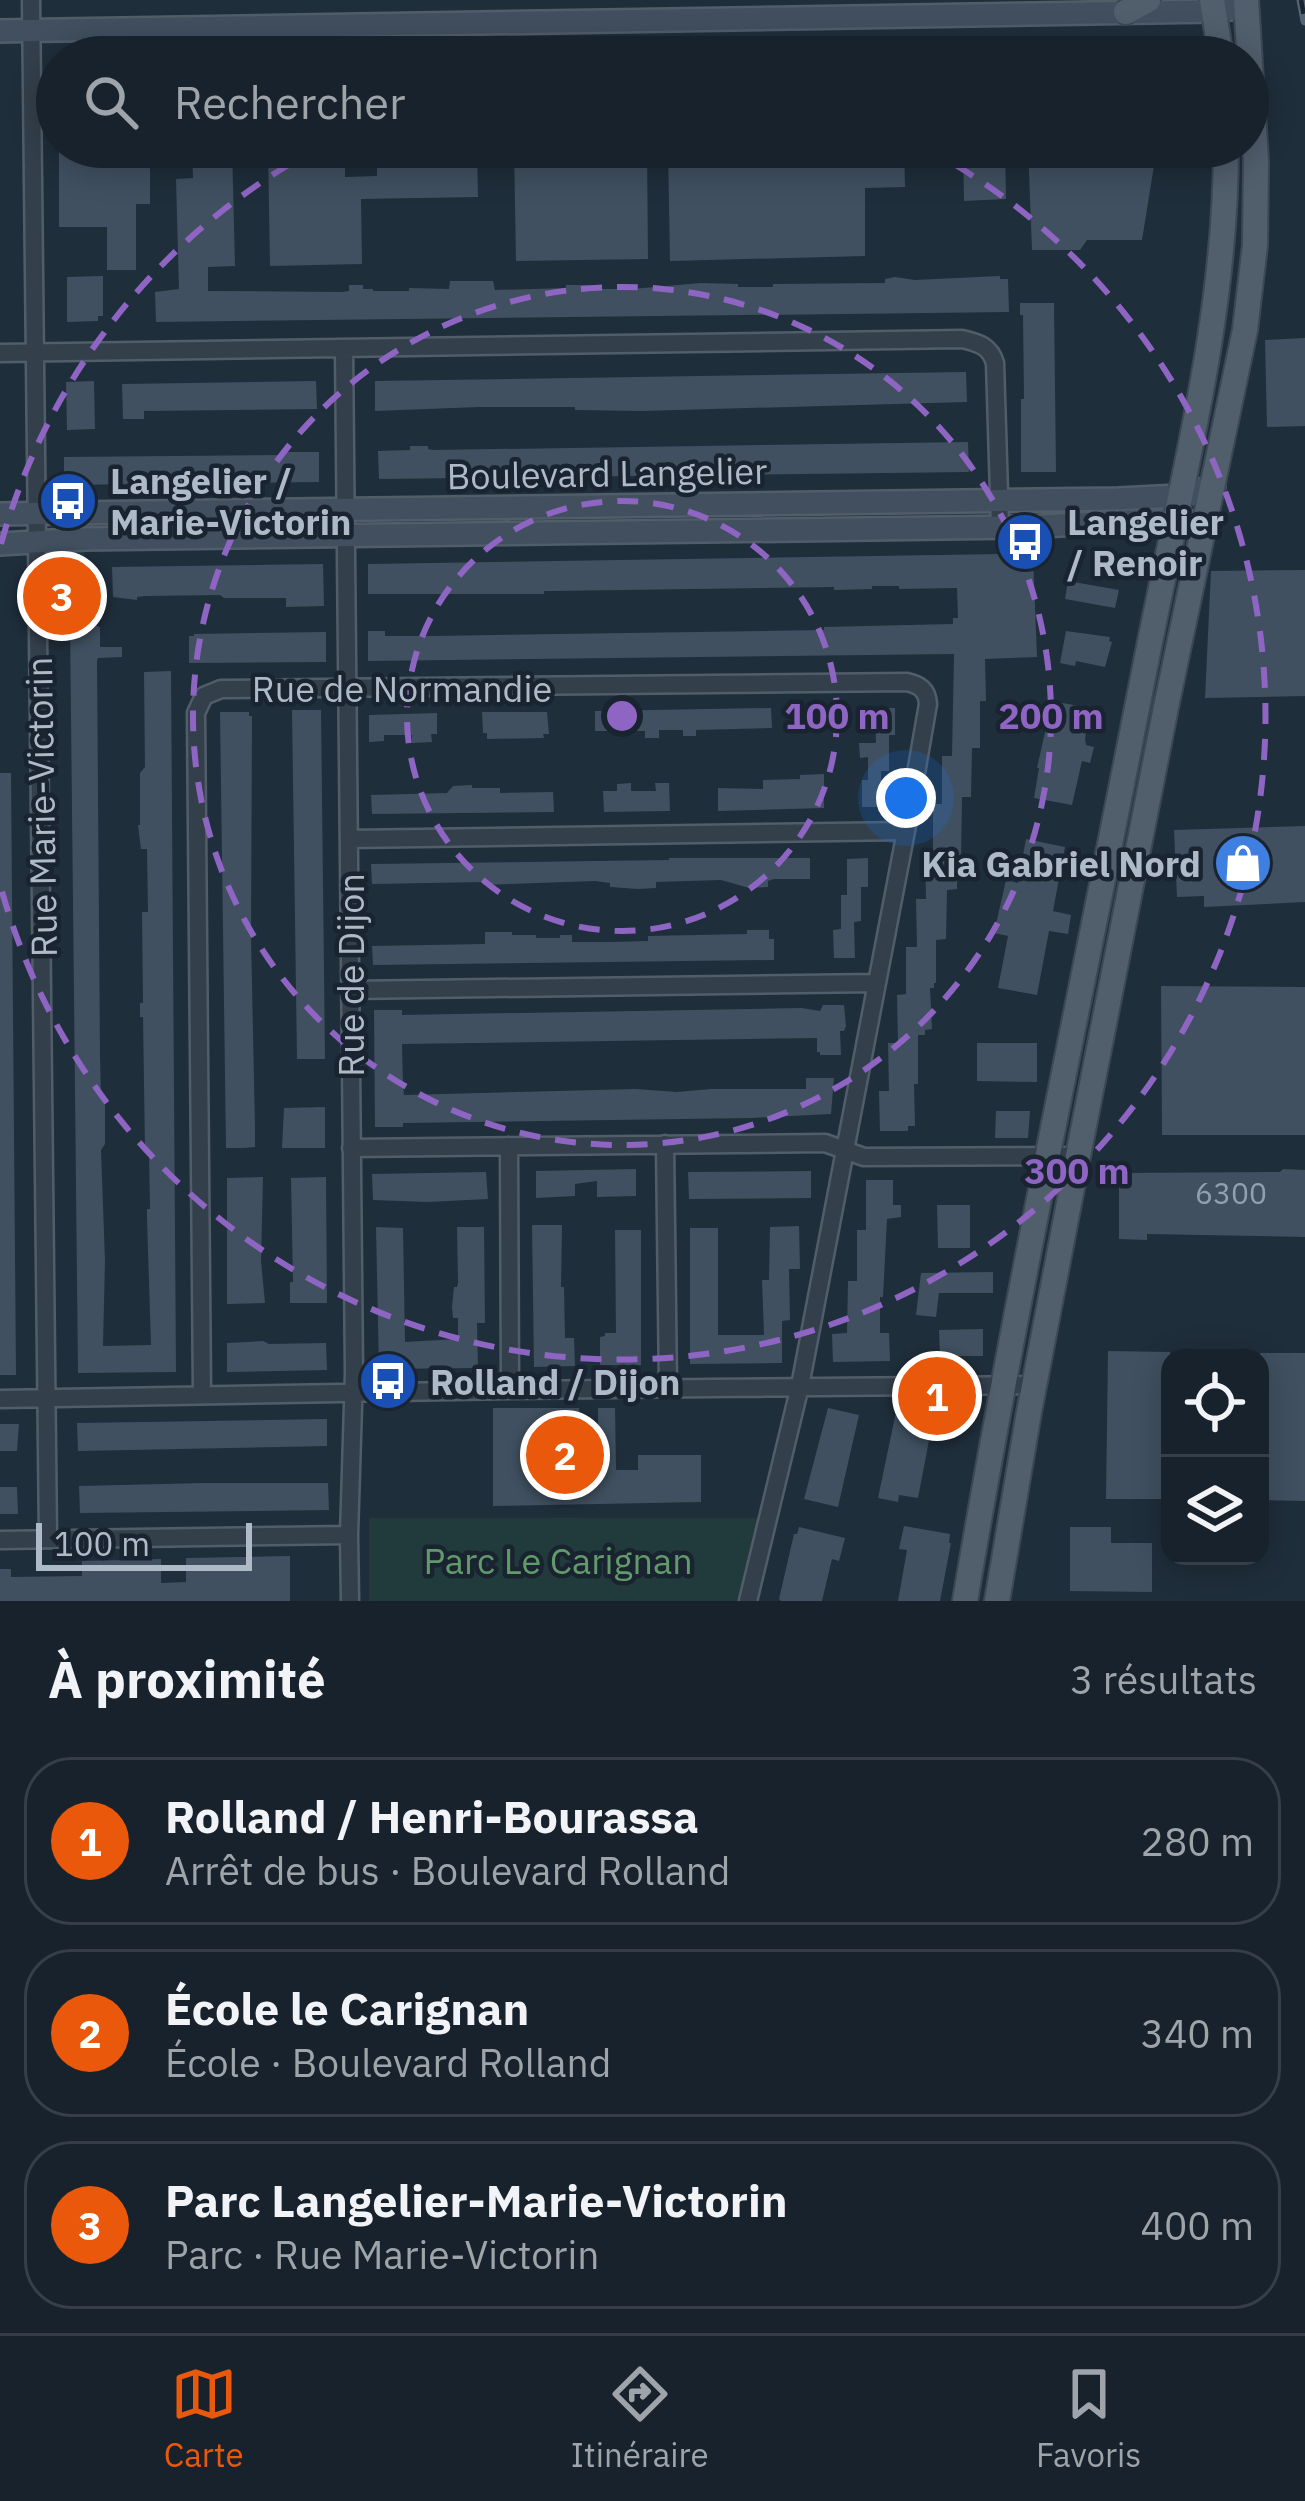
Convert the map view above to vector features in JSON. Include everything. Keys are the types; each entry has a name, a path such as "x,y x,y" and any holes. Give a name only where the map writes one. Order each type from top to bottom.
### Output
{"main road":[{"path":"0,31 1246,4 1248,36"},
{"path":"1213,6 1218,36"},
{"path":"965,1601 1047,1157 1203,391 1218,293 1226,168"},
{"path":"997,1601 1078,1156 1245,330 1255,245 1255,168"},
{"name":"Boulevard Langelier","path":"0,514 1000,501 1179,496 1214,486"},
{"name":"Boulevard Langelier","path":"0,544 1207,522"}],"street":[{"name":"Rue Marie-Victorin","path":"31,0 48,1539"},
{"path":"0,353 962,340 984,345 995,363 1000,526"},
{"name":"Rue de Dijon","path":"344,348 353,1393 350,1601"},
{"name":"Rue de Normandie","path":"202,1394 196,713 203,696 221,689 907,682 924,689 928,704 906,831"},
{"path":"349,838 906,831 800,1386 748,1601"},
{"path":"350,990 876,983"},
{"path":"351,1148 825,1143 864,1157 1078,1156"},
{"path":"665,1144 668,1388"},
{"path":"509,1146 510,1390"},
{"path":"0,1399 1035,1385"},
{"path":"0,1540 349,1535"}],"green space":[{"path":"85,539 86,630 39,632 38,542"},
{"name":"Parc Le Carignan","path":"369,1518 758,1518 738,1601 369,1601"}],"building":[{"path":"59,168 150,168 150,204 136,204 136,270 107,270 107,227 59,227"},
{"path":"193,168 233,168 235,266 208,267 208,291 342,292 349,291 349,285 363,285 373,291 409,291 449,289 450,281 493,281 495,290 566,285 632,289 701,283 773,287 885,283 895,277 1000,276 1008,279 1009,312 156,322 155,292 179,289 176,179 193,178"},
{"path":"268,168 345,168 345,177 377,176 377,168 477,168 478,197 361,199 362,264 270,266"},
{"path":"514,168 647,168 648,259 516,261"},
{"path":"668,168 905,168 905,187 865,188 865,256 670,261"},
{"path":"963,168 1005,168 1006,199 964,201"},
{"path":"1029,168 1154,168 1142,240 1087,240 1080,250 1032,250"},
{"path":"103,276 103,316 98,321 67,322 67,277"},
{"path":"1020,303 1054,303 1056,472 1021,472"},
{"path":"1305,338 1305,426 1267,427 1265,340"},
{"path":"966,372 967,402 642,411 479,407 375,411 375,381"},
{"path":"94,381 95,429 67,430 66,382"},
{"path":"316,381 317,409 144,411 144,419 123,419 122,384"},
{"path":"968,442 969,472 379,479 378,451 410,450 410,446 433,450"},
{"path":"319,452 319,482 64,485 64,457"},
{"path":"1033,555 1037,657 985,659 980,748 972,748 971,797 962,797 957,889 947,890 946,939 936,940 936,983 930,988 932,1029 918,1035 915,1126 908,1126 908,1131 880,1131 879,1091 889,1091 888,1043 898,1043 897,995 906,994 906,947 917,947 916,899 926,899 925,852 933,852 933,804 942,804 942,756 952,756 954,654 368,661 368,631 385,631 385,636 432,636 824,630 953,624 953,618 958,618 957,588 368,594 368,564"},
{"path":"323,564 324,606 286,607 286,598 220,595 113,597 112,567"},
{"path":"1305,570 1305,696 1205,698 1211,571"},
{"path":"1068,581 1119,590 1115,608 1065,599"},
{"path":"70,622 97,622 100,647 122,647 122,657 97,661 100,1056 105,1105 101,1150 103,1346 151,1345 149,1150 145,1150 140,1017 142,912 148,912 147,849 141,849 138,825 140,773 145,767 144,672 171,671 176,1372 78,1373"},
{"path":"1066,631 1110,637 1105,667 1060,663"},
{"path":"326,632 326,662 189,663 189,636 194,634"},
{"path":"1052,701 1090,708 1085,739 1086,745 1094,747 1090,763 1082,761 1072,805 1034,798"},
{"path":"846,707 846,728 818,728 818,708"},
{"path":"771,708 772,728 696,730 696,736 683,736 683,730 659,730 659,738 645,738 645,731 595,731 595,711"},
{"path":"875,708 895,708 895,735 889,735 889,771 881,771 882,807 862,807 868,757 860,758 859,743 876,743"},
{"path":"292,710 321,710 325,1059 297,1059"},
{"path":"220,712 252,716 255,1147 244,1148 226,1148"},
{"path":"482,712 547,712 549,734 487,739"},
{"path":"437,713 432,742 412,743 412,735 384,735 384,741 369,742 369,715"},
{"path":"0,773 11,773 16,1375 0,1375"},
{"path":"824,774 824,808 718,811 718,788 763,789 763,780"},
{"path":"631,783 631,791 656,791 655,783 669,783 670,811 604,812 603,791 617,791 617,784"},
{"path":"453,786 500,788 500,793 553,792 554,812 372,814 371,795 447,793"},
{"path":"1305,826 1305,902 1204,907 1204,896 1177,897 1174,830"},
{"path":"1026,839 1065,847 1053,911 1071,915 1068,934 1049,931 1037,995 998,988 1008,936 994,933 1006,880 1018,883"},
{"path":"810,858 810,879 774,879 768,887 749,888 721,880 656,882 656,888 638,889 595,881 372,884 371,864"},
{"path":"868,858 868,887 861,887 861,921 854,922 855,958 834,958 833,930 841,929 841,895 847,895 847,859"},
{"path":"747,930 769,930 774,960 373,965 372,946 485,944 485,932 536,938 572,935 572,942 611,942 648,941 648,936 747,934"},
{"path":"1161,986 1305,987 1305,1135 1162,1135"},
{"path":"823,1005 844,1005 841,1055 820,1055 817,1038 402,1044 403,1086 404,1095 677,1092 806,1089 806,1078 834,1078 831,1114 375,1127 374,1010 402,1010 402,1015 820,1011"},
{"path":"977,1043 1037,1043 1037,1082 977,1081"},
{"path":"325,1107 325,1148 282,1148 284,1108"},
{"path":"996,1111 1030,1111 1028,1138 995,1138"},
{"path":"636,1169 636,1196 597,1197 597,1181 575,1184 575,1196 536,1198 536,1171"},
{"path":"1305,1170 1305,1237 1147,1234 1147,1240 1119,1239 1119,1173"},
{"path":"811,1171 811,1198 689,1199 688,1172"},
{"path":"486,1172 488,1199 373,1200 372,1174"},
{"path":"263,1177 265,1303 227,1304 227,1178"},
{"path":"326,1177 327,1303 290,1303 291,1178"},
{"path":"866,1180 893,1180 893,1205 901,1205 901,1217 887,1219 880,1297 880,1333 889,1333 890,1361 833,1362 832,1334 847,1333 848,1281 857,1281 857,1230 866,1230"},
{"path":"937,1205 970,1205 970,1248 938,1248"},
{"path":"532,1225 562,1225 565,1338 574,1338 575,1366 534,1367"},
{"path":"799,1226 800,1269 789,1269 790,1320 782,1321 782,1363 690,1364 690,1228 718,1228 718,1335 764,1335 762,1280 769,1280 770,1227"},
{"path":"376,1227 403,1228 405,1342 458,1339 458,1318 453,1318 452,1307 458,1283 457,1227 484,1227 485,1323 477,1323 478,1368 379,1369"},
{"path":"615,1230 641,1230 641,1365 600,1365 600,1337 616,1333"},
{"path":"993,1272 993,1293 939,1293 936,1317 916,1315 921,1273"},
{"path":"983,1329 983,1356 940,1356 939,1330"},
{"path":"227,1343 326,1343 327,1370 227,1372"},
{"path":"1108,1351 1161,1352 1161,1499 1106,1499"},
{"path":"1269,1353 1305,1353 1305,1501 1269,1500"},
{"path":"914,1406 935,1409 918,1498 899,1495 898,1502 878,1498 897,1407 912,1411"},
{"path":"493,1408 579,1408 581,1437 598,1436 598,1408 615,1408 616,1470 638,1470 638,1455 701,1455 701,1502 493,1506"},
{"path":"828,1408 859,1415 838,1507 804,1499"},
{"path":"327,1419 327,1446 78,1451 77,1423"},
{"path":"0,1424 19,1424 17,1451 0,1451"},
{"path":"328,1483 329,1510 80,1513 79,1486"},
{"path":"0,1487 17,1487 18,1514 0,1514"},
{"path":"904,1526 950,1534 940,1601 898,1601 907,1550 899,1549"},
{"path":"799,1527 845,1538 839,1561 832,1559 822,1601 779,1599"},
{"path":"1070,1527 1111,1527 1111,1543 1152,1543 1152,1592 1070,1591"},
{"path":"290,1556 290,1601 0,1601 0,1569 11,1569 11,1577 82,1576 82,1561 161,1559 161,1583 186,1582 186,1558"}],"railway":[{"path":"1301,0 1305,21"}],"place":[{"name":"Langelier / Marie-Victorin","path":"68,501"},
{"name":"Langelier / Renoir","path":"1025,542"},
{"name":"Parc Langelier-Marie-Victorin","path":"62,596"},
{"name":"Kia Gabriel Nord","path":"1243,863"},
{"name":"Rolland / Dijon","path":"388,1381"},
{"name":"Rolland / Henri-Bourassa","path":"937,1396"},
{"name":"École le Carignan","path":"565,1455"}]}
